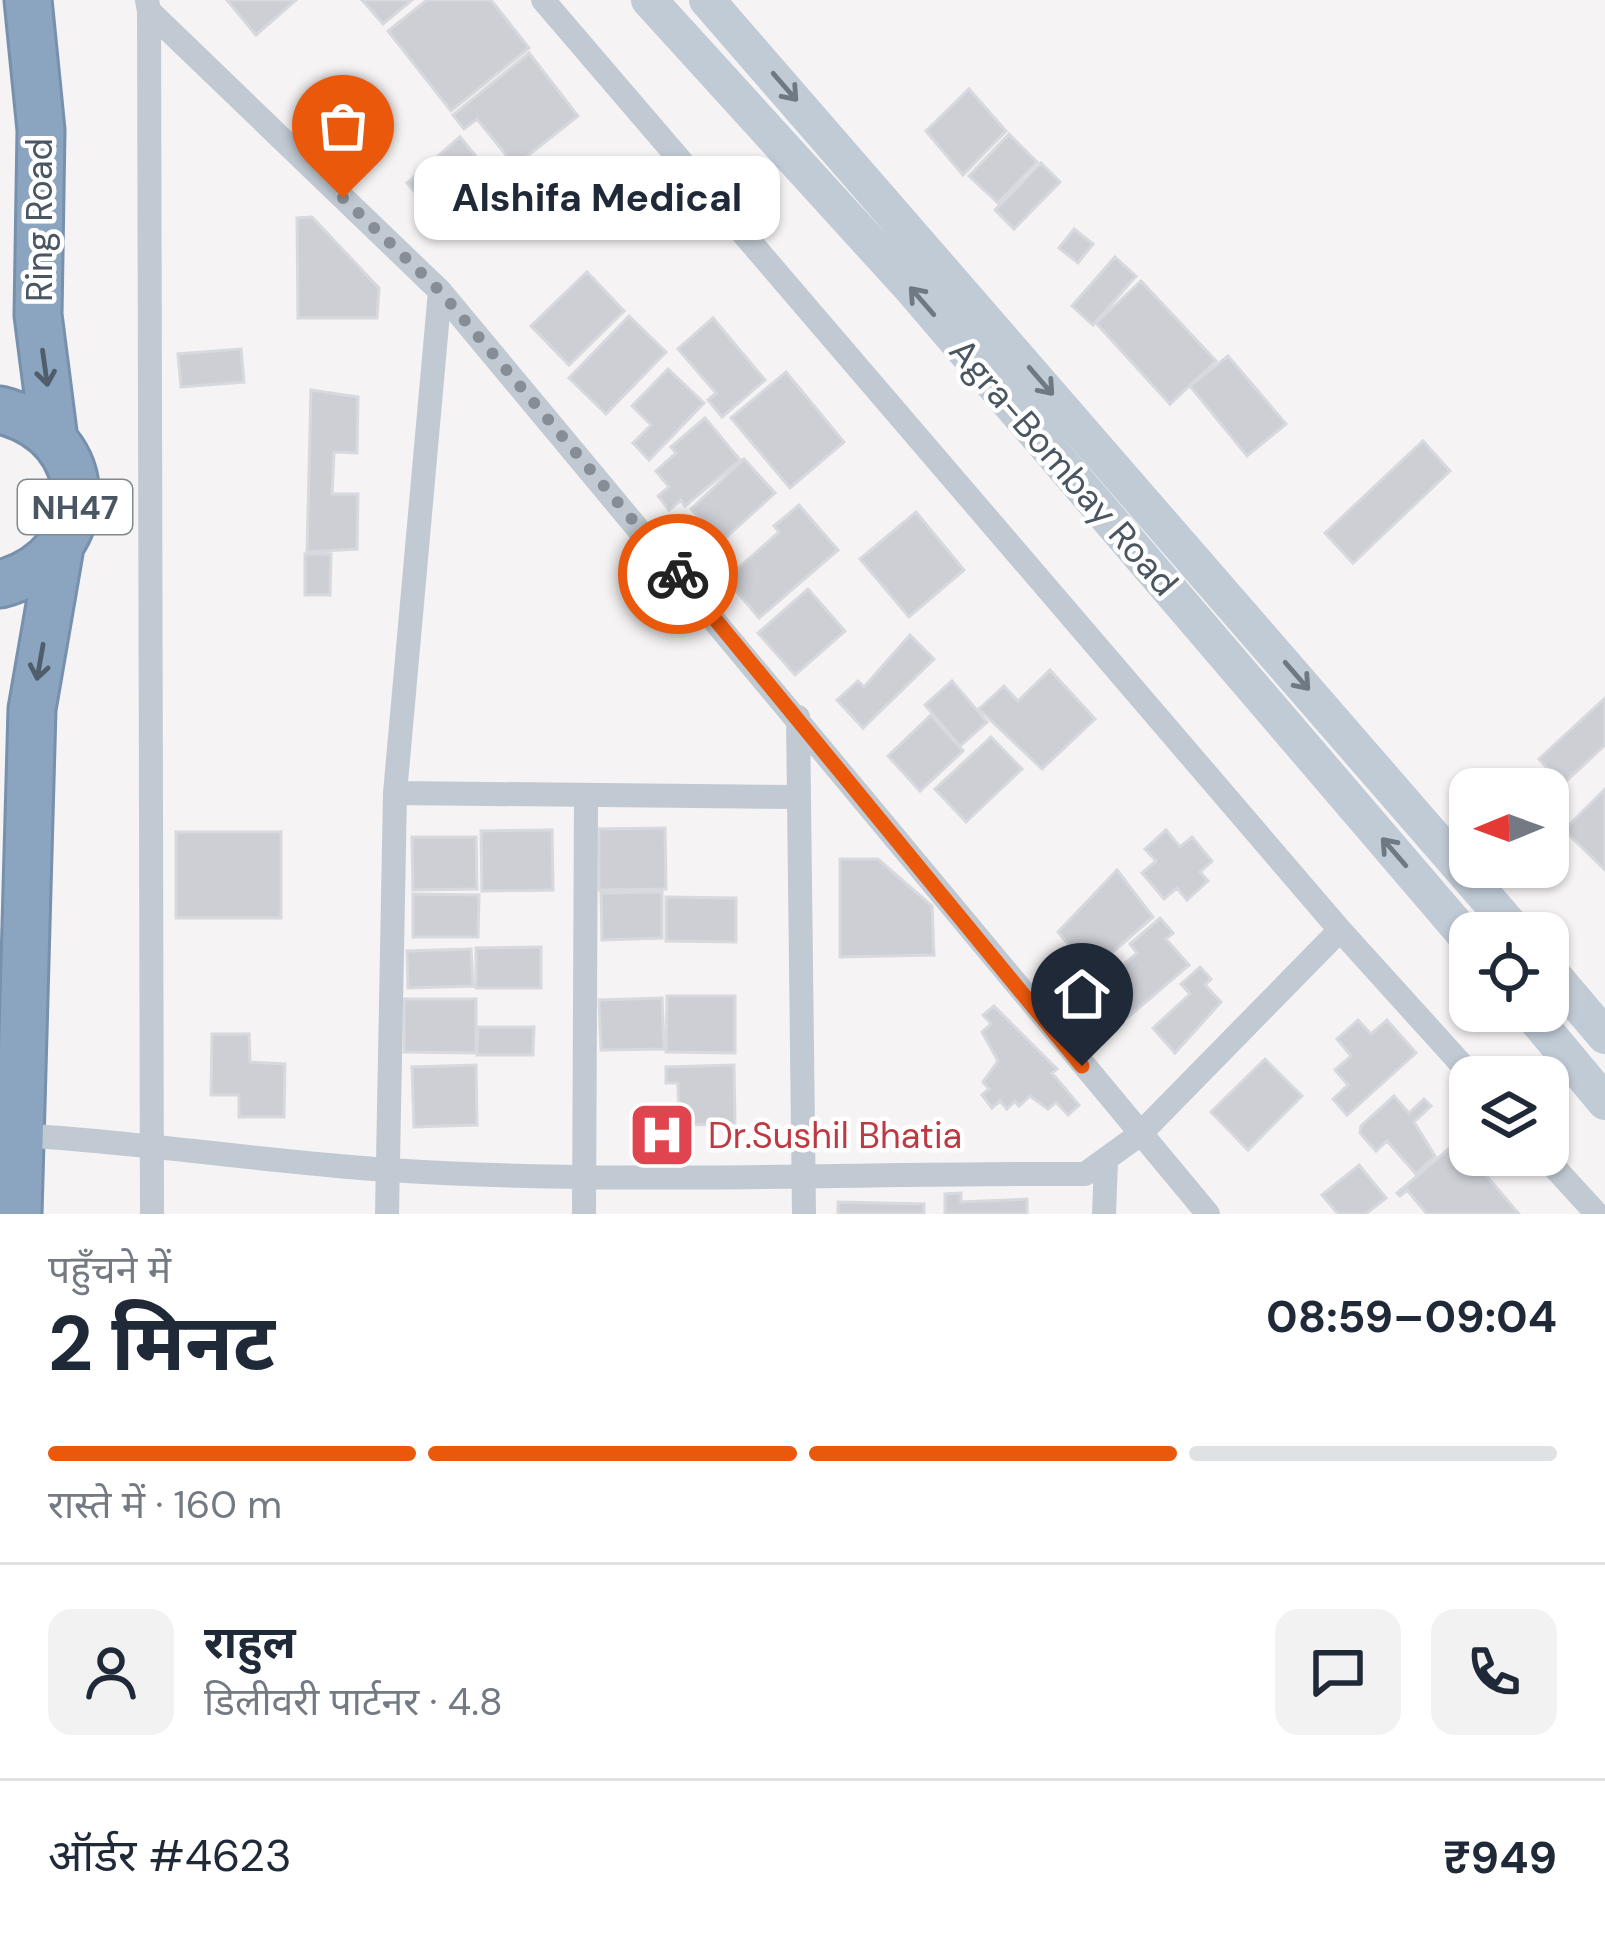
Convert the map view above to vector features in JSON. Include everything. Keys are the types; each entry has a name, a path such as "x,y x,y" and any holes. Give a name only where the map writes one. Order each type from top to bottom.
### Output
{"highway":[{"name":"Ring Road","path":"28,0 41,130 38,314 54,440"},
{"name":"NH47","path":"0,410 38,425 54,440 76,492 70,530 60,547 44,566 0,584"},
{"path":"18,1214 32,710 60,547"}],"main road":[{"name":"Agra-Bombay Road","path":"649,0 913,290 1449,916"},
{"name":"Agra-Bombay Road","path":"707,0 1499,912"},
{"path":"1569,994 1605,1036"},
{"path":"1546,1032 1605,1102"}],"street":[{"path":"543,0 1340,930 1454,1056"},
{"path":"148,6 440,291 1208,1214"},
{"path":"148,6 152,1214"},
{"path":"387,1214 395,793 440,291"},
{"path":"798,717 804,1214"},
{"path":"395,793 797,796"},
{"path":"584,1214 586,797"},
{"path":"17,1135 152,1143 387,1170 584,1178 1085,1174 1139,1136 1340,930"},
{"path":"1104,1214 1106,1161"},
{"path":"1563,1176 1597,1214"}],"building":[{"path":"227,0 296,0 256,35"},
{"path":"362,0 412,0 383,24"},
{"path":"427,0 491,0 529,48 451,111 388,31"},
{"path":"529,53 578,116 515,166 477,119 464,129 453,115"},
{"path":"969,89 1006,131 963,175 926,131"},
{"path":"1009,134 1037,162 998,203 969,176"},
{"path":"460,137 519,208 502,222 487,204 464,226 455,216 461,210 443,190 426,205 407,183"},
{"path":"1041,163 1060,182 1014,229 995,210"},
{"path":"312,217 379,288 377,318 298,318 297,218"},
{"path":"1074,229 1093,244 1078,263 1059,248"},
{"path":"1115,257 1136,276 1093,325 1072,306"},
{"path":"587,272 624,311 569,365 531,326"},
{"path":"1141,281 1216,361 1170,404 1096,323"},
{"path":"629,316 666,352 606,414 569,378"},
{"path":"713,318 765,380 722,417 708,400 716,393 678,349"},
{"path":"241,349 244,382 181,387 178,354"},
{"path":"1228,356 1286,424 1247,456 1190,386"},
{"path":"668,369 704,403 649,460 633,443 651,425 632,406"},
{"path":"786,372 844,442 790,488 731,418"},
{"path":"311,390 358,397 357,453 334,452 332,494 358,494 357,549 307,552"},
{"path":"705,418 740,460 685,506 681,500 669,510 658,496 669,487 656,471 676,453 671,447"},
{"path":"1423,441 1450,471 1353,563 1325,533"},
{"path":"744,459 775,493 721,542 691,509"},
{"path":"799,505 838,550 759,618 726,579 779,532 774,526"},
{"path":"916,512 964,570 909,617 860,559"},
{"path":"305,554 331,554 330,595 305,595"},
{"path":"808,589 845,631 795,675 758,633"},
{"path":"910,635 934,659 863,728 837,700 858,681 864,687"},
{"path":"1050,670 1095,719 1042,769 979,709 1004,686 1018,701"},
{"path":"952,681 987,722 960,746 925,705"},
{"path":"1605,698 1605,745 1569,778 1569,768 1547,768 1539,759"},
{"path":"931,715 963,751 920,791 888,756"},
{"path":"991,737 1022,769 966,822 935,789"},
{"path":"1605,789 1605,870 1569,835 1569,825"},
{"path":"665,828 666,889 599,890 599,829"},
{"path":"552,830 553,890 482,891 481,831"},
{"path":"1166,830 1180,847 1192,837 1212,861 1200,872 1208,881 1187,900 1177,888 1164,899 1142,873 1156,861 1145,849"},
{"path":"176,832 281,832 281,918 176,918"},
{"path":"412,837 476,837 477,889 413,890"},
{"path":"840,859 878,859 932,906 934,955 840,957"},
{"path":"1117,870 1153,917 1091,971 1058,932"},
{"path":"662,892 662,938 602,940 601,893"},
{"path":"413,894 479,895 478,937 413,937"},
{"path":"666,897 736,898 736,942 666,941"},
{"path":"1160,918 1173,933 1166,939 1189,965 1127,1018 1099,986 1137,953 1130,944"},
{"path":"541,947 541,988 476,988 476,948"},
{"path":"471,949 473,986 408,988 407,951"},
{"path":"1200,967 1211,979 1205,985 1221,1002 1175,1053 1153,1028 1190,994 1181,984"},
{"path":"667,996 735,996 735,1053 666,1052"},
{"path":"662,998 664,1049 601,1050 599,1000"},
{"path":"404,999 476,999 476,1053 404,1052"},
{"path":"994,1006 1057,1069 1052,1073 1079,1105 1068,1115 1056,1102 1048,1109 1030,1096 1019,1106 1015,1101 1007,1109 1000,1101 992,1108 982,1095 989,1089 983,1082 998,1061 982,1032 991,1024 983,1015"},
{"path":"1358,1020 1371,1034 1387,1020 1416,1053 1347,1115 1333,1099 1348,1085 1335,1070 1351,1056 1337,1039"},
{"path":"478,1027 534,1027 533,1055 477,1055"},
{"path":"212,1034 249,1034 250,1062 285,1064 284,1117 239,1117 239,1095 211,1095"},
{"path":"1265,1059 1302,1096 1248,1150 1211,1112"},
{"path":"476,1065 477,1125 414,1127 412,1067"},
{"path":"734,1065 735,1124 679,1125 678,1083 666,1083 666,1067"},
{"path":"1394,1096 1409,1113 1424,1099 1431,1106 1414,1122 1435,1156 1416,1174 1387,1141 1376,1151 1360,1133 1361,1126"},
{"path":"1449,1149 1449,1176 1487,1176 1519,1214 1427,1214 1407,1190 1400,1196 1397,1193"},
{"path":"1359,1165 1386,1198 1366,1214 1338,1214 1322,1195"},
{"path":"961,1193 961,1202 1027,1199 1027,1214 945,1214 945,1194"},
{"path":"838,1202 924,1204 924,1214 838,1214"}],"way so far":[{"path":"343,198 440,291 678,574"}],"place":[{"name":"Alshifa Medical","path":"343,198"},
{"name":"Dr.Sushil Bhatia","path":"662,1135"}],"route":[{"path":"678,574 1082,1066"}]}
